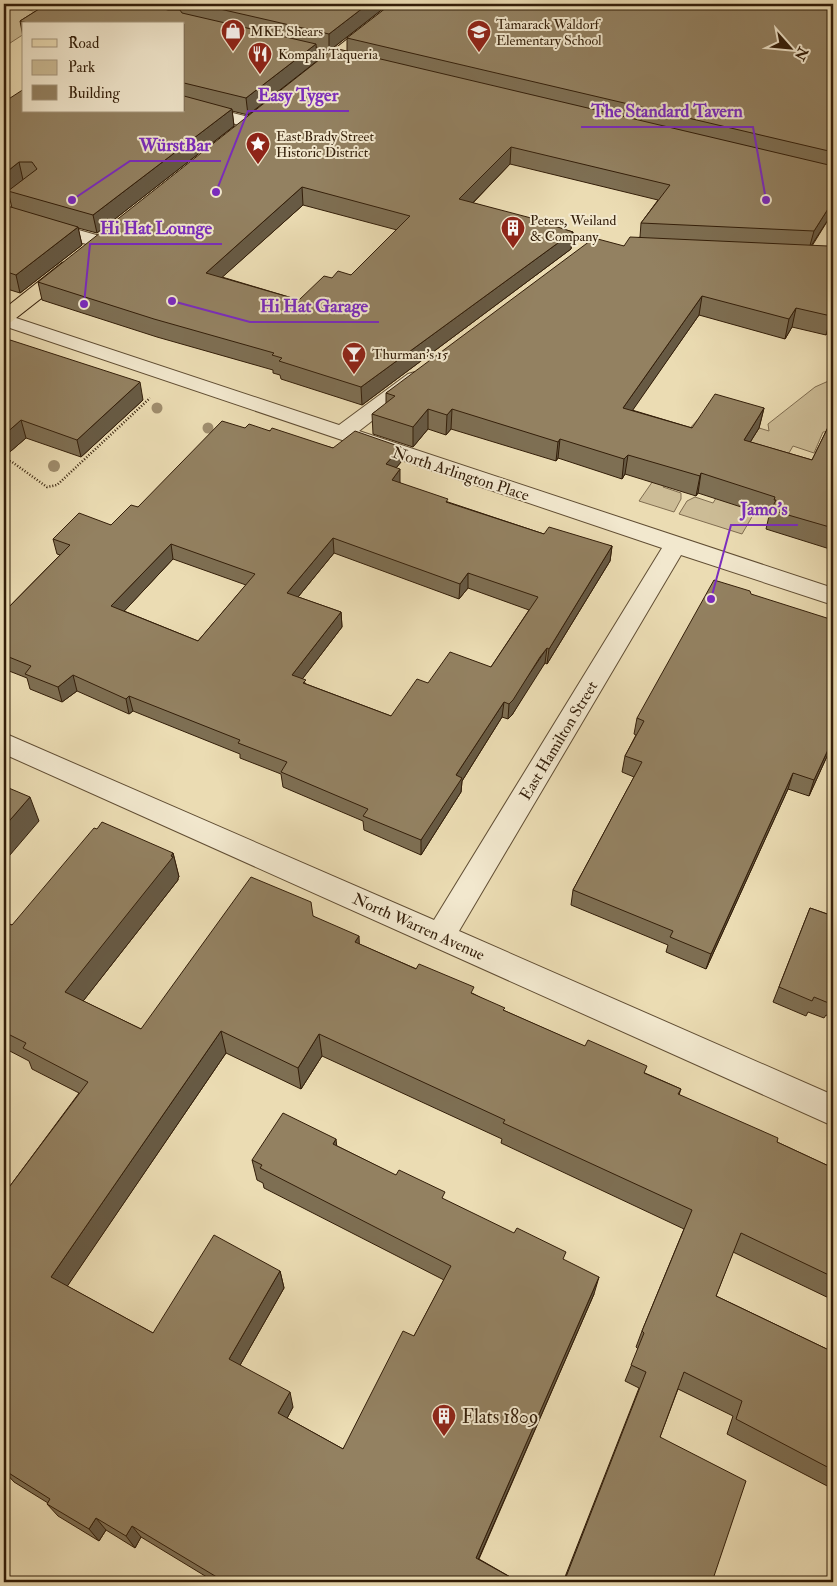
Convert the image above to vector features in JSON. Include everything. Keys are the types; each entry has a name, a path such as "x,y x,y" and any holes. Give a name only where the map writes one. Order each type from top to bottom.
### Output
{"main road":[{"path":"301,83 401,4"},
{"path":"236,134 265,112"},
{"path":"4,319 106,238"}],"street":[{"path":"268,42 377,68"},
{"path":"185,106 251,123"},
{"path":"6,206 106,238"},
{"name":"North Arlington Place","path":"4,319 833,597"},
{"path":"342,433 428,368"},
{"name":"East Hamilton Street","path":"441,935 676,544"},
{"name":"North Warren Avenue","path":"4,743 441,935 833,1111"}],"path":[{"path":"4,459 12,462 47,486 57,485 152,396"}],"green space":[{"path":"4,4 54,16 32,22 22,22 22,35 4,47"},
{"path":"833,379 833,431 823,432 814,453 793,446 742,534 679,514 687,501 695,497 713,503 759,428 769,431 768,424 815,387"},
{"path":"704,413 711,413 663,487 681,493 681,499 674,512 639,501 689,429"}],"building":[{"path":"47,4 144,4 168,10 180,10 182,13 316,44 246,98 185,83 185,22 20,21"},
{"path":"198,4 368,4 329,34"},
{"path":"391,4 833,4 833,152 347,38"},
{"path":"334,48 833,166 833,201 814,231 641,223 670,185 511,147 459,199 550,223 548,224 573,232 361,387 279,361 282,358 272,355 274,353 154,319 38,282","holes":["302,187 410,216 351,275 338,271 332,278 324,276 299,300 206,273"]},
{"path":"22,90 22,112 185,112 185,96 232,109 93,215 8,191 37,169 32,162 19,162 4,174 4,102"},
{"path":"4,205 78,227 16,275 4,271"},
{"path":"630,237 828,246 833,248 833,313 831,316 796,308 789,319 702,296 623,408 692,428 715,394 764,408 744,440 812,460 833,417 833,528 771,510 776,500 774,500 775,497 701,473 700,476 628,455 624,459 560,439 558,442 452,409 447,415 428,409 413,427 372,414 395,396 386,393 594,238 624,246"},
{"path":"4,338 140,382 77,440 21,420 4,435"},
{"path":"222,421 245,428 249,424 270,431 272,428 333,448 355,431 401,447 386,464 400,469 392,480 448,499 446,502 544,534 549,527 612,546 549,649 547,648 540,657 513,700 509,704 504,702 456,775 462,778 421,840 363,816 368,809 281,772 287,762 238,743 240,740 129,696 126,699 73,675 58,687 25,674 31,666 4,655 4,612 70,545 53,539 79,513 111,525 131,505 138,507","holes":["333,538 460,584 468,573 538,597 491,667 450,652 428,683 417,679 391,716 303,683 306,680 292,675 341,612 287,593","171,544 255,574 198,641 111,606"]},
{"path":"714,580 833,620 833,739 814,780 793,773 711,954 670,937 673,931 573,890 642,762 625,756 644,721 637,718"},
{"path":"4,786 30,797 4,827"},
{"path":"102,822 173,853 171,856 173,857 65,992 141,1029 251,877 311,902 313,916 359,936 355,942 416,969 419,964 474,987 471,993 505,1008 503,1010 585,1046 588,1040 647,1066 644,1073 681,1089 678,1094 778,1138 777,1142 833,1168 833,1277 741,1233 716,1296 833,1352 833,1470 736,1419 742,1401 684,1372 660,1437 746,1481 712,1582 564,1582 646,1372 631,1365 644,1333 642,1331 692,1210 503,1123 505,1120 319,1034 298,1068 221,1031 51,1277 153,1333 214,1235 280,1271 229,1359 290,1392 278,1413 343,1449 403,1331 414,1336 451,1266 260,1168 262,1165 252,1160 283,1113 336,1139 333,1144 396,1175 399,1170 445,1192 442,1198 514,1233 517,1228 566,1252 563,1259 599,1277 476,1558 519,1582 225,1582 132,1526 126,1536 96,1518 89,1529 47,1504 50,1499 4,1470 4,1194 88,1082 23,1048 26,1043 4,1032 4,922 12,925 94,828 97,829"},
{"path":"810,908 833,916 833,1000 831,1004 814,997 812,1001 779,987"}],"place":[{"name":"MKE Shears","path":"233,52"},
{"name":"Tamarack Waldorf Elementary School","path":"479,53"},
{"name":"Kompali Taqueria","path":"260,75"},
{"name":"East Brady Street Historic District","path":"258,165"},
{"name":"Easy Tyger","path":"216,192"},
{"name":"WürstBar","path":"72,200"},
{"name":"The Standard Tavern","path":"766,200"},
{"name":"Peters, Weiland & Company","path":"513,249"},
{"name":"Hi Hat Garage","path":"172,301"},
{"name":"Hi Hat Lounge","path":"84,304"},
{"name":"Thurman’s 15","path":"354,375"},
{"name":"Jamo's","path":"711,599"},
{"name":"Flats 1809","path":"444,1437"}]}
